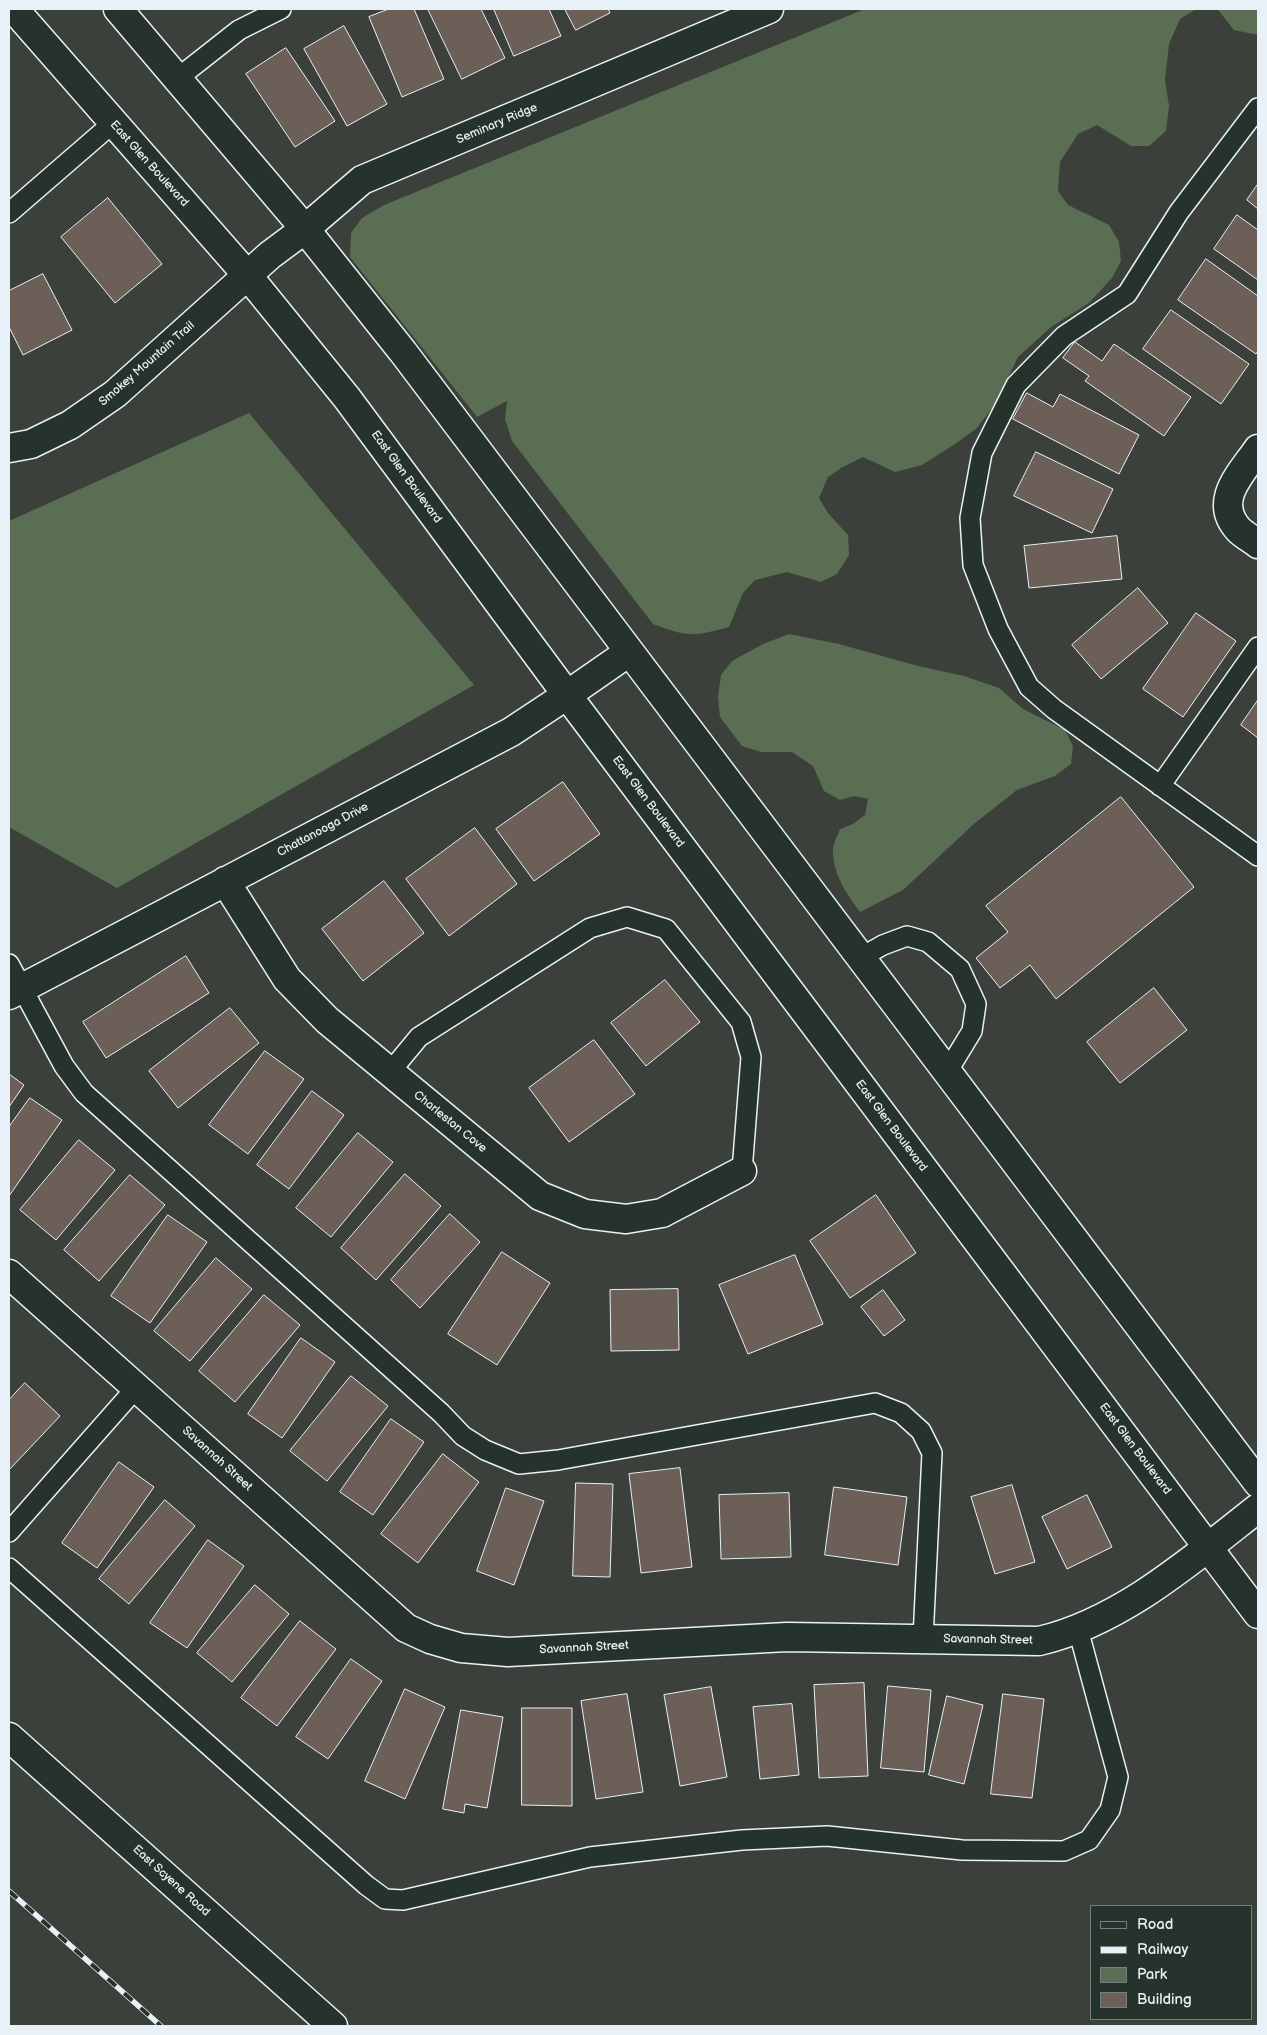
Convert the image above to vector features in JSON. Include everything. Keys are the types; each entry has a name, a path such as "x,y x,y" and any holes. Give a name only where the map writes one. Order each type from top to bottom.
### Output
{"street":[{"name":"East Glen Boulevard","path":"14,9 248,276 347,398 567,695 1258,1614"},
{"path":"118,9 305,229 403,352 1258,1483"},
{"name":"Seminary Ridge","path":"248,276 270,255 305,229 362,180 769,9"},
{"name":"Smokey Mountain Trail","path":"9,448 31,444 70,425 115,394 248,276"},
{"path":"1258,449 1228,492 1228,510 1239,530 1258,544"},
{"name":"Chattanooga Drive","path":"16,991 511,732 629,652"},
{"name":"Charleston Cove","path":"225,881 287,979 327,1020 540,1196 585,1214 626,1219 662,1213 742,1171"},
{"name":"Savannah Street","path":"9,1274 406,1628 430,1639 461,1648 508,1652 787,1637 1039,1641 1063,1635 1106,1616 1155,1586 1209,1547 1258,1508"},
{"name":"East Scyene Road","path":"9,1737 333,2026"}],"lane":[{"path":"178,78 239,30 281,9"},
{"path":"1258,108 1179,212 1127,294 1064,336 1016,385 982,453 970,518 973,565 998,629 1029,687 1054,710 1258,856"},
{"path":"9,213 113,123"},
{"path":"1160,786 1258,647"},
{"path":"390,1072 419,1037 590,928 627,917 666,929 741,1022 751,1057 742,1171"},
{"path":"860,958 883,945 907,936 928,942 960,969 976,1004 972,1031 947,1072"},
{"path":"9,964 16,991 64,1066 84,1093 441,1413 463,1436 485,1450 519,1464 558,1460 875,1403 901,1413 921,1431 932,1453 923,1639"},
{"path":"9,1532 136,1388"},
{"path":"9,1568 384,1900 403,1900 590,1857 742,1840 827,1836 962,1850 1064,1851 1090,1840 1110,1810 1118,1777 1078,1629"}],"green space":[{"path":"865,9 1196,9 1180,19 1169,44 1165,80 1169,106 1166,131 1149,146 1131,146 1097,125 1078,134 1060,162 1058,191 1068,205 1109,225 1119,242 1121,261 1112,278 1089,303 1051,327 1018,357 994,406 976,429 955,444 922,465 895,472 863,457 828,477 819,498 828,513 848,535 849,555 837,574 821,582 787,572 755,580 743,593 729,627 707,633 683,633 653,624 512,441 505,419 507,401 477,417 350,257 351,233 362,218 384,205"},
{"path":"1207,9 1258,9 1258,35 1234,30 1218,10"},
{"path":"249,413 474,685 117,888 9,827 9,521"},
{"path":"789,634 839,644 918,666 964,676 999,688 1023,709 1065,730 1073,746 1071,764 1055,776 1017,790 975,823 903,890 860,912 837,874 833,848 840,829 853,824 865,815 868,799 854,796 840,800 824,791 813,766 792,752 761,752 742,746 720,717 718,697 721,675 732,661 763,644"}],"building":[{"path":"389,9 414,9 444,79 402,97 369,17"},
{"path":"428,9 481,9 505,58 462,79"},
{"path":"494,9 549,9 561,36 514,56"},
{"path":"565,9 608,9 610,13 576,30"},
{"path":"344,26 387,104 347,126 304,49"},
{"path":"286,48 335,121 295,147 246,74"},
{"path":"1258,184 1258,209 1247,200"},
{"path":"108,198 162,264 115,303 61,237"},
{"path":"1237,215 1258,230 1258,280 1214,249"},
{"path":"1206,259 1258,296 1258,351 1256,354 1178,300"},
{"path":"43,274 72,330 23,355 9,327 9,291"},
{"path":"1171,310 1249,364 1221,404 1143,349"},
{"path":"1075,342 1102,361 1114,344 1191,397 1164,436 1085,381 1089,376 1063,358"},
{"path":"1027,393 1053,407 1060,394 1139,435 1119,474 1013,419"},
{"path":"1036,452 1113,489 1092,533 1014,496"},
{"path":"1117,536 1122,579 1029,588 1024,546"},
{"path":"1138,588 1168,623 1101,679 1072,645"},
{"path":"1196,613 1236,641 1183,717 1143,689"},
{"path":"1258,700 1258,738 1241,725"},
{"path":"563,782 600,834 534,881 496,829"},
{"path":"1121,797 1194,887 1056,999 1030,965 1000,988 976,958 1008,932 986,906"},
{"path":"475,828 517,884 449,936 406,879"},
{"path":"384,881 424,933 363,981 322,929"},
{"path":"186,956 209,993 106,1058 83,1022"},
{"path":"665,980 700,1022 646,1066 611,1023"},
{"path":"1154,988 1187,1030 1120,1083 1087,1042"},
{"path":"230,1008 259,1043 178,1108 149,1071"},
{"path":"594,1040 635,1094 569,1142 529,1088"},
{"path":"265,1051 304,1079 248,1154 209,1125"},
{"path":"9,1074 24,1085 9,1107"},
{"path":"312,1091 344,1115 289,1189 257,1165"},
{"path":"30,1098 62,1120 9,1196 9,1127"},
{"path":"358,1133 393,1162 331,1237 296,1208"},
{"path":"79,1140 115,1170 56,1240 20,1210"},
{"path":"405,1174 441,1206 376,1280 341,1248"},
{"path":"130,1175 165,1205 99,1281 64,1250"},
{"path":"876,1195 916,1253 850,1298 810,1241"},
{"path":"450,1214 480,1242 420,1308 391,1280"},
{"path":"168,1215 207,1242 150,1323 111,1296"},
{"path":"502,1252 550,1283 497,1365 448,1334"},
{"path":"795,1255 823,1324 748,1354 719,1285"},
{"path":"216,1258 252,1289 190,1361 154,1331"},
{"path":"678,1289 679,1350 611,1351 610,1290"},
{"path":"883,1290 905,1320 884,1336 861,1307"},
{"path":"264,1295 300,1325 235,1402 199,1371"},
{"path":"301,1338 335,1362 282,1438 248,1414"},
{"path":"351,1376 388,1406 327,1481 290,1451"},
{"path":"25,1383 60,1416 9,1470 9,1400"},
{"path":"391,1419 424,1442 373,1515 340,1492"},
{"path":"443,1454 479,1482 418,1563 381,1534"},
{"path":"119,1462 154,1487 97,1568 62,1543"},
{"path":"680,1468 692,1567 641,1573 629,1474"},
{"path":"576,1483 613,1484 610,1577 573,1576"},
{"path":"1012,1485 1035,1562 995,1574 971,1497"},
{"path":"834,1487 907,1497 898,1565 825,1555"},
{"path":"506,1488 544,1501 514,1585 477,1571"},
{"path":"789,1493 791,1557 721,1559 719,1495"},
{"path":"1087,1495 1112,1547 1067,1569 1042,1517"},
{"path":"165,1500 195,1526 129,1604 99,1579"},
{"path":"208,1540 244,1566 187,1648 150,1623"},
{"path":"255,1585 289,1614 232,1682 197,1653"},
{"path":"300,1621 336,1649 277,1726 241,1698"},
{"path":"351,1659 382,1681 328,1759 296,1737"},
{"path":"864,1683 868,1776 819,1778 814,1685"},
{"path":"888,1686 931,1690 924,1772 881,1768"},
{"path":"711,1687 727,1777 680,1786 664,1695"},
{"path":"405,1689 445,1707 405,1799 365,1781"},
{"path":"627,1694 643,1792 596,1799 581,1701"},
{"path":"1003,1694 1044,1699 1032,1798 991,1794"},
{"path":"947,1696 983,1705 964,1784 929,1775"},
{"path":"792,1704 799,1775 760,1779 753,1707"},
{"path":"522,1708 572,1708 572,1806 522,1805"},
{"path":"461,1710 503,1717 487,1808 465,1804 464,1813 443,1809"}],"railway":[{"path":"9,1891 161,2026"}]}
